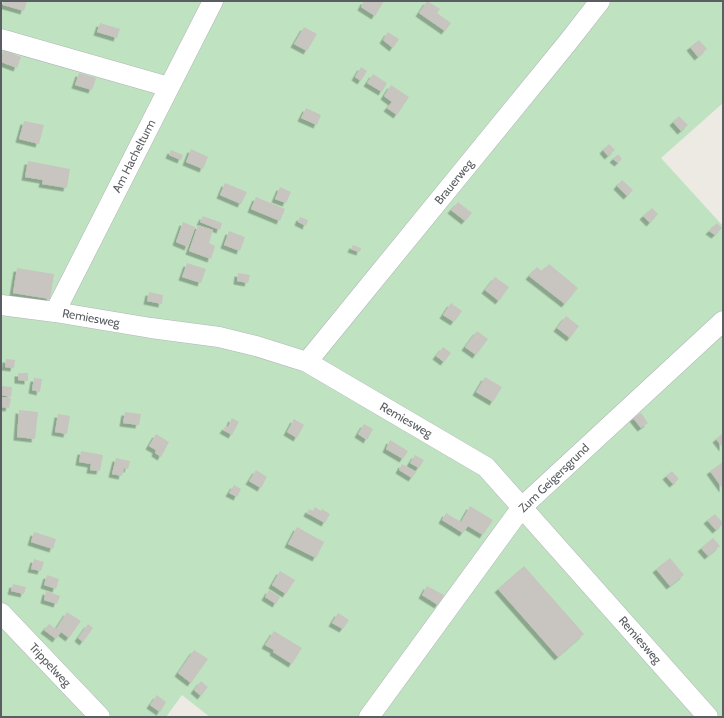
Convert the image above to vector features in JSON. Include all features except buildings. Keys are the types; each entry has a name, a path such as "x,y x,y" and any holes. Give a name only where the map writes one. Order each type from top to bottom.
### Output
{"lane":[{"name":"Am Hachelturm","path":"55,312 213,1"},
{"name":"Brauerweg","path":"307,362 600,1"},
{"path":"1,39 169,87"},
{"name":"Remiesweg","path":"1,305 219,337 256,346 307,362 486,467 708,717"},
{"name":"Zum Geigersgrund","path":"369,717 522,507 723,321"},
{"name":"Trippelweg","path":"1,613 100,717"}],"green space":[{"path":"1,1 723,1 723,103 661,158 723,226 723,717 210,717 182,695 166,717 1,717"}]}
